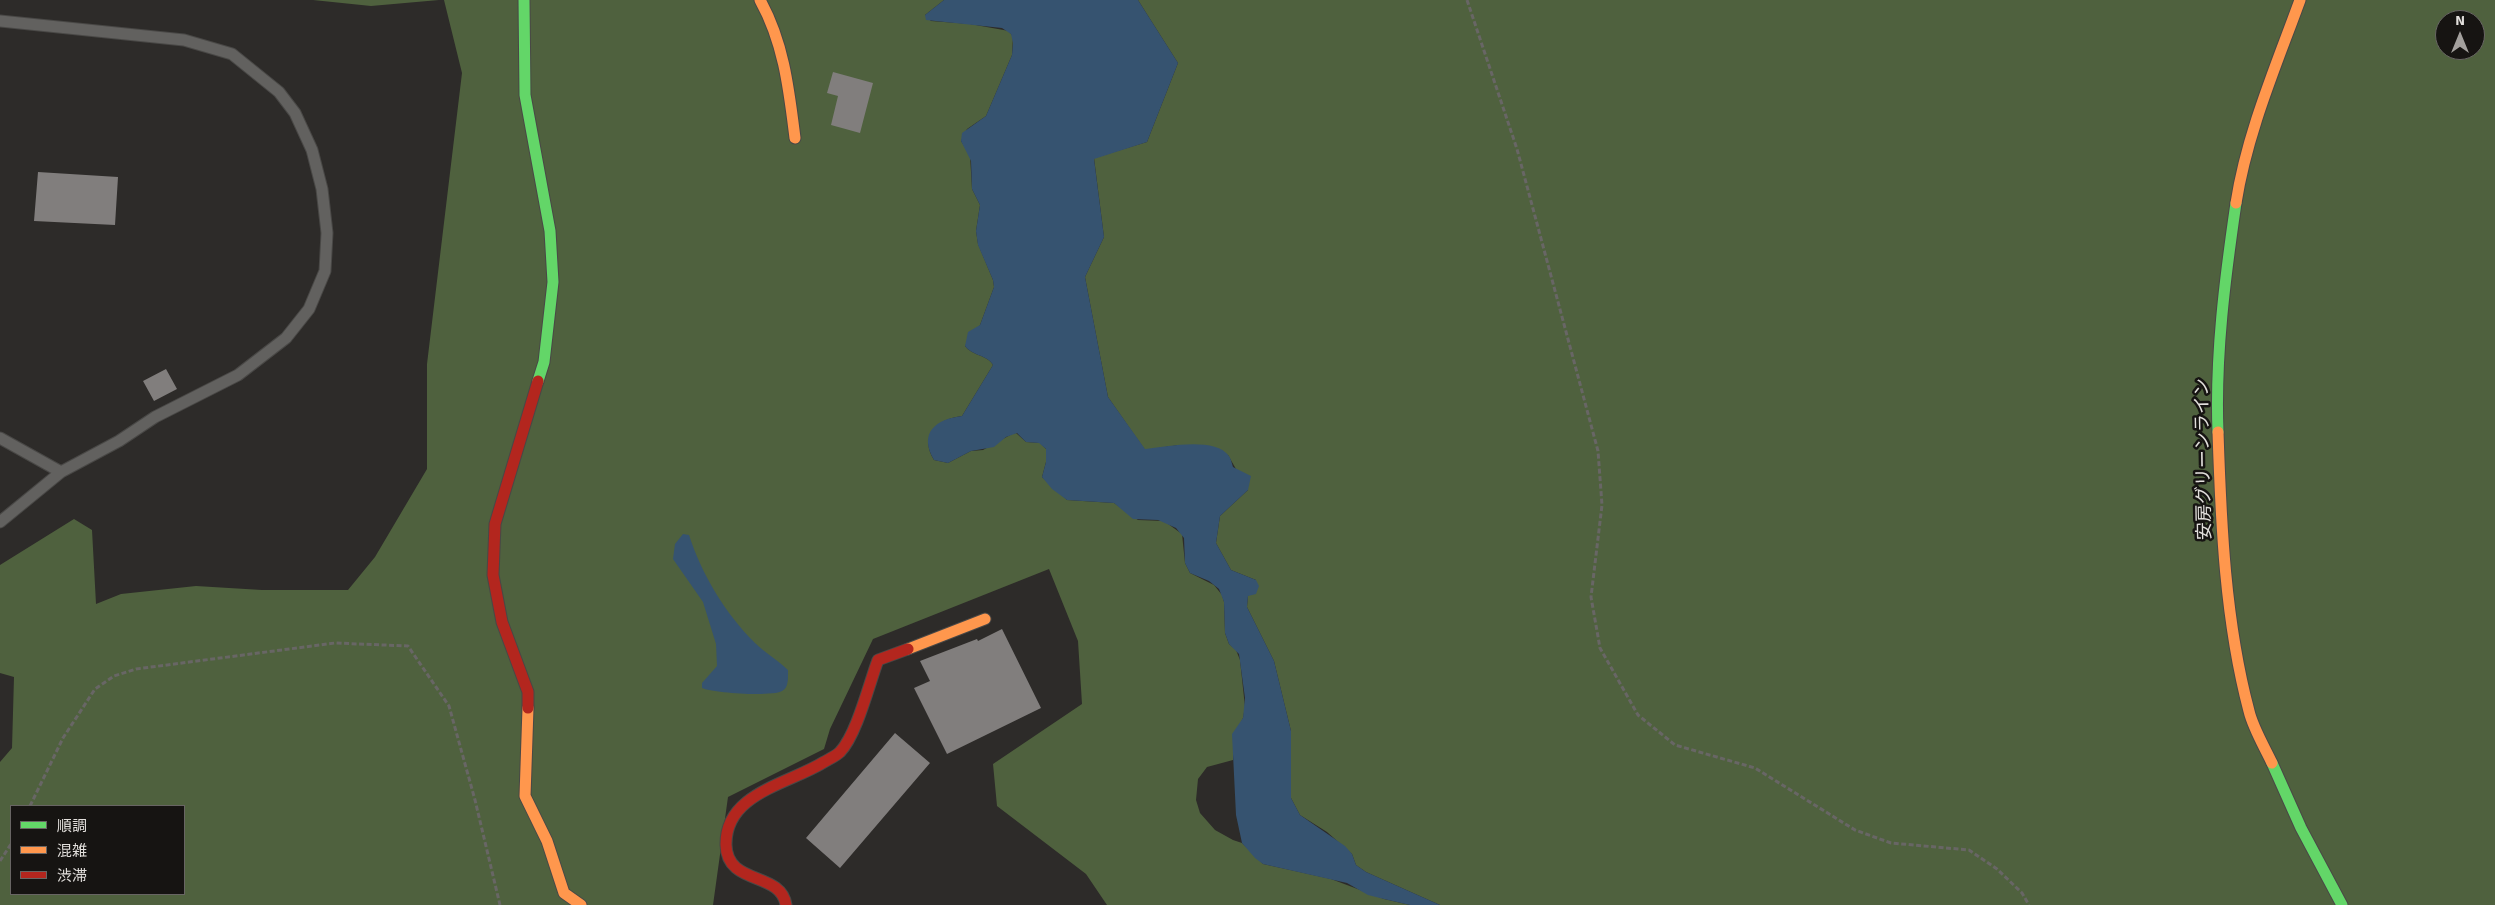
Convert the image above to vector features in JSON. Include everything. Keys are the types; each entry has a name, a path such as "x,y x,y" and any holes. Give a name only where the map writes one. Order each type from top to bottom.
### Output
{"street":[{"path":"524,0 525,95 550,231 553,282 544,362 495,524 492,575 502,622 528,692 525,796 547,841 564,894 581,905"},
{"path":"760,0 778,35 788,78 795,138"},
{"name":"安房グリーンライン","path":"2300,0 2269,84 2240,179 2227,263 2217,406 2221,526 2231,618 2249,712 2301,828 2342,905"},
{"path":"786,905 784,898 772,884 742,874 730,861 726,845 733,814 756,794 810,770 840,752 854,727 878,660 985,619"}],"lane":[{"path":"0,22 184,40 232,54 279,92 295,113 312,150 322,189 327,233 325,271 309,309 286,338 238,375 154,417 119,441 61,472 0,522"},
{"path":"0,438 61,472"}],"path":[{"path":"1467,0 1518,149 1598,451 1602,506 1591,597 1600,648 1638,716 1675,745 1756,768 1855,830 1890,843 1969,850 1997,869 2022,894 2029,905"},
{"path":"30,805 63,738 95,689 114,676 136,668 335,642 408,646 449,706 475,800 500,905"},
{"path":"0,861 10,846"}],"green space":[{"path":"313,0 439,0 371,6"},
{"path":"444,0 944,0 925,15 931,21 970,24 1009,31 1013,37 1012,55 986,116 967,129 961,141 970,155 972,189 980,205 976,231 978,244 993,280 994,287 980,325 965,346 972,352 988,359 993,365 962,416 945,421 933,430 929,443 934,460 948,463 971,451 983,450 1016,433 1026,442 1040,443 1046,449 1046,462 1042,477 1067,500 1114,503 1138,520 1164,521 1182,534 1185,563 1190,573 1214,585 1222,595 1225,633 1229,644 1236,650 1240,660 1245,707 1243,718 1233,740 1233,760 1207,767 1198,779 1196,800 1200,813 1215,830 1242,843 1263,864 1331,879 1384,899 1410,905 1107,905 1086,874 997,806 993,764 1082,704 1078,641 1049,569 873,639 830,729 824,749 728,797 713,905 0,905 0,762 12,748 14,677 0,673 0,565 74,519 92,530 96,604 121,594 196,586 262,590 348,590 375,557 427,469 427,364 462,73"},
{"path":"1138,0 2495,0 2495,905 1440,905 1366,872 1356,865 1352,854 1327,832 1300,815 1291,798 1291,731 1274,661 1247,607 1248,596 1256,580 1231,570 1216,543 1220,516 1248,490 1228,455 1179,445 1145,450 1108,397 1085,277 1104,237 1094,158 1147,142 1178,63"}],"water":[{"path":"944,0 1138,0 1178,63 1147,142 1094,159 1104,237 1085,277 1108,397 1145,449 1189,444 1213,446 1229,456 1233,467 1251,476 1248,490 1220,516 1216,543 1231,570 1256,580 1259,586 1256,594 1248,596 1247,607 1274,661 1291,731 1291,798 1300,815 1345,846 1352,854 1356,865 1366,872 1440,905 1410,905 1384,899 1368,895 1347,883 1263,864 1242,843 1236,815 1232,734 1243,718 1245,698 1239,654 1229,644 1225,633 1224,602 1219,589 1209,581 1190,573 1185,563 1184,538 1176,528 1158,520 1133,519 1114,503 1067,500 1052,489 1042,477 1046,462 1046,449 1039,443 1026,442 1017,433 1006,437 994,447 971,451 948,463 934,460 928,442 932,429 944,420 962,416 993,365 988,359 972,352 965,346 968,332 980,325 994,287 993,280 978,245 976,231 980,205 972,189 971,161 961,141 962,133 986,116 1012,55 1013,43 1011,34 1002,28 926,20 925,15"},
{"path":"683,534 689,535 708,579 734,619 755,643 788,670 787,685 784,690 766,694 742,694 702,688 702,683 717,666 716,644 703,602 673,559 675,544"}],"building":[{"path":"833,72 873,83 860,133 831,125 838,96 827,93"},
{"path":"38,172 118,177 115,225 34,221"},
{"path":"166,369 177,389 154,401 143,381"},
{"path":"1002,629 1041,708 947,754 914,688 930,681 920,661 977,639 978,641"},
{"path":"895,733 930,763 840,868 806,838"}],"traffic: fast":[{"path":"524,0 525,95 550,231 553,282 544,362 538,381"},
{"path":"2218,432 2219,346 2236,203"},
{"path":"2272,763 2301,828 2342,905"}],"traffic: slow":[{"path":"760,0 775,33 780,50 788,85 795,138"},
{"path":"2236,203 2247,151 2255,125 2300,0"},
{"path":"2218,432 2223,537 2234,642 2251,717 2272,763"},
{"path":"908,649 985,619"},
{"path":"528,708 525,796 547,841 564,893 581,905"}],"traffic: jam":[{"path":"528,708 528,692 502,622 493,575 495,524 538,381"},
{"path":"786,905 782,894 775,887 735,867 729,858 726,845 728,827 736,813 747,802 762,792 810,770 840,752 857,721 878,660 908,649"}]}
